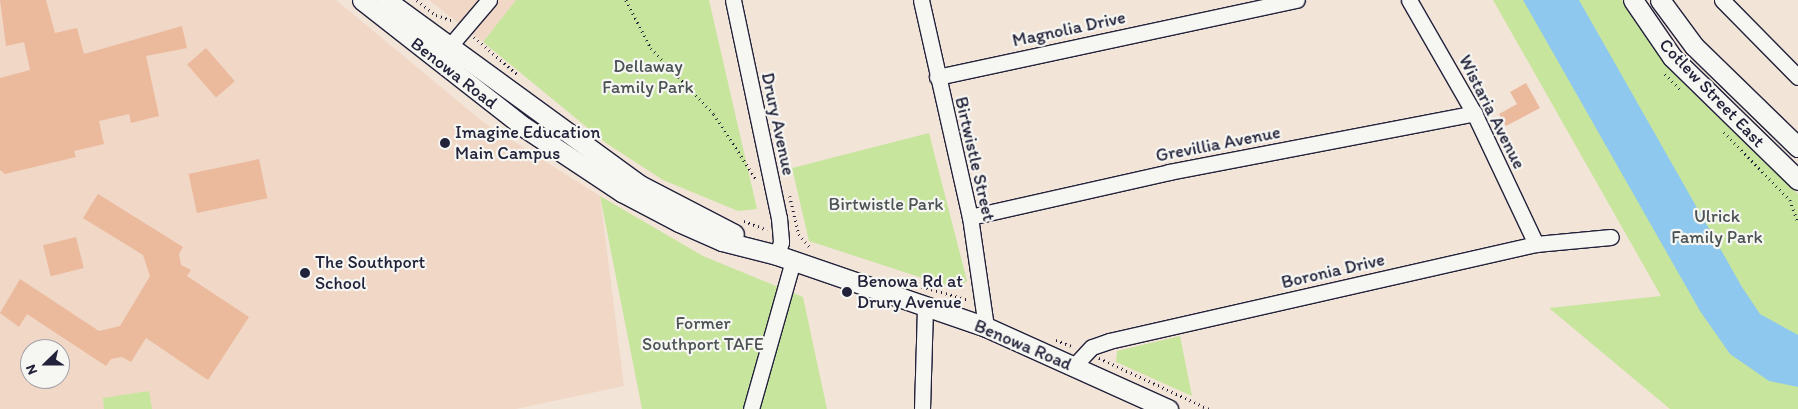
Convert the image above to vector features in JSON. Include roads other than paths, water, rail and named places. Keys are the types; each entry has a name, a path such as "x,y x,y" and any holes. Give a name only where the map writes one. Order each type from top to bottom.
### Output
{"main road":[{"name":"Benowa Road","path":"362,0 443,55 622,192 722,241 777,256 986,327 1168,409"},
{"name":"Benowa Road","path":"386,0 443,55"},
{"name":"Cotlew Street East","path":"1633,0 1672,57 1798,180"},
{"name":"Cotlew Street East","path":"1660,0 1694,46 1798,147"}],"street":[{"path":"443,55 489,0"},
{"name":"Drury Avenue","path":"733,0 780,233 750,409"},
{"name":"Birtwistle Street","path":"921,0 970,217 986,327"},
{"name":"Magnolia Drive","path":"937,77 1297,0"},
{"name":"Wistaria Avenue","path":"1409,0 1474,113 1536,244"},
{"path":"1722,0 1798,77"},
{"name":"Grevillia Avenue","path":"970,217 1169,172 1474,113"},
{"name":"Boronia Drive","path":"1074,366 1092,347 1109,341 1536,244 1611,237"},
{"path":"922,409 925,306"}],"water":[{"path":"1523,0 1579,0 1742,287 1760,314 1798,335 1798,387 1769,381 1730,354 1700,311"}],"place":[{"name":"Imagine Education Main Campus","path":"445,143"},
{"name":"The Southport School","path":"305,273"},
{"name":"Benowa Rd at Drury Avenue","path":"847,292"}],"park label":[{"name":"Dellaway Family Park","path":"648,77"},
{"name":"Birtwistle Park","path":"886,204"},
{"name":"Ulrick Family Park","path":"1717,227"},
{"name":"Former Southport TAFE","path":"703,334"}]}
